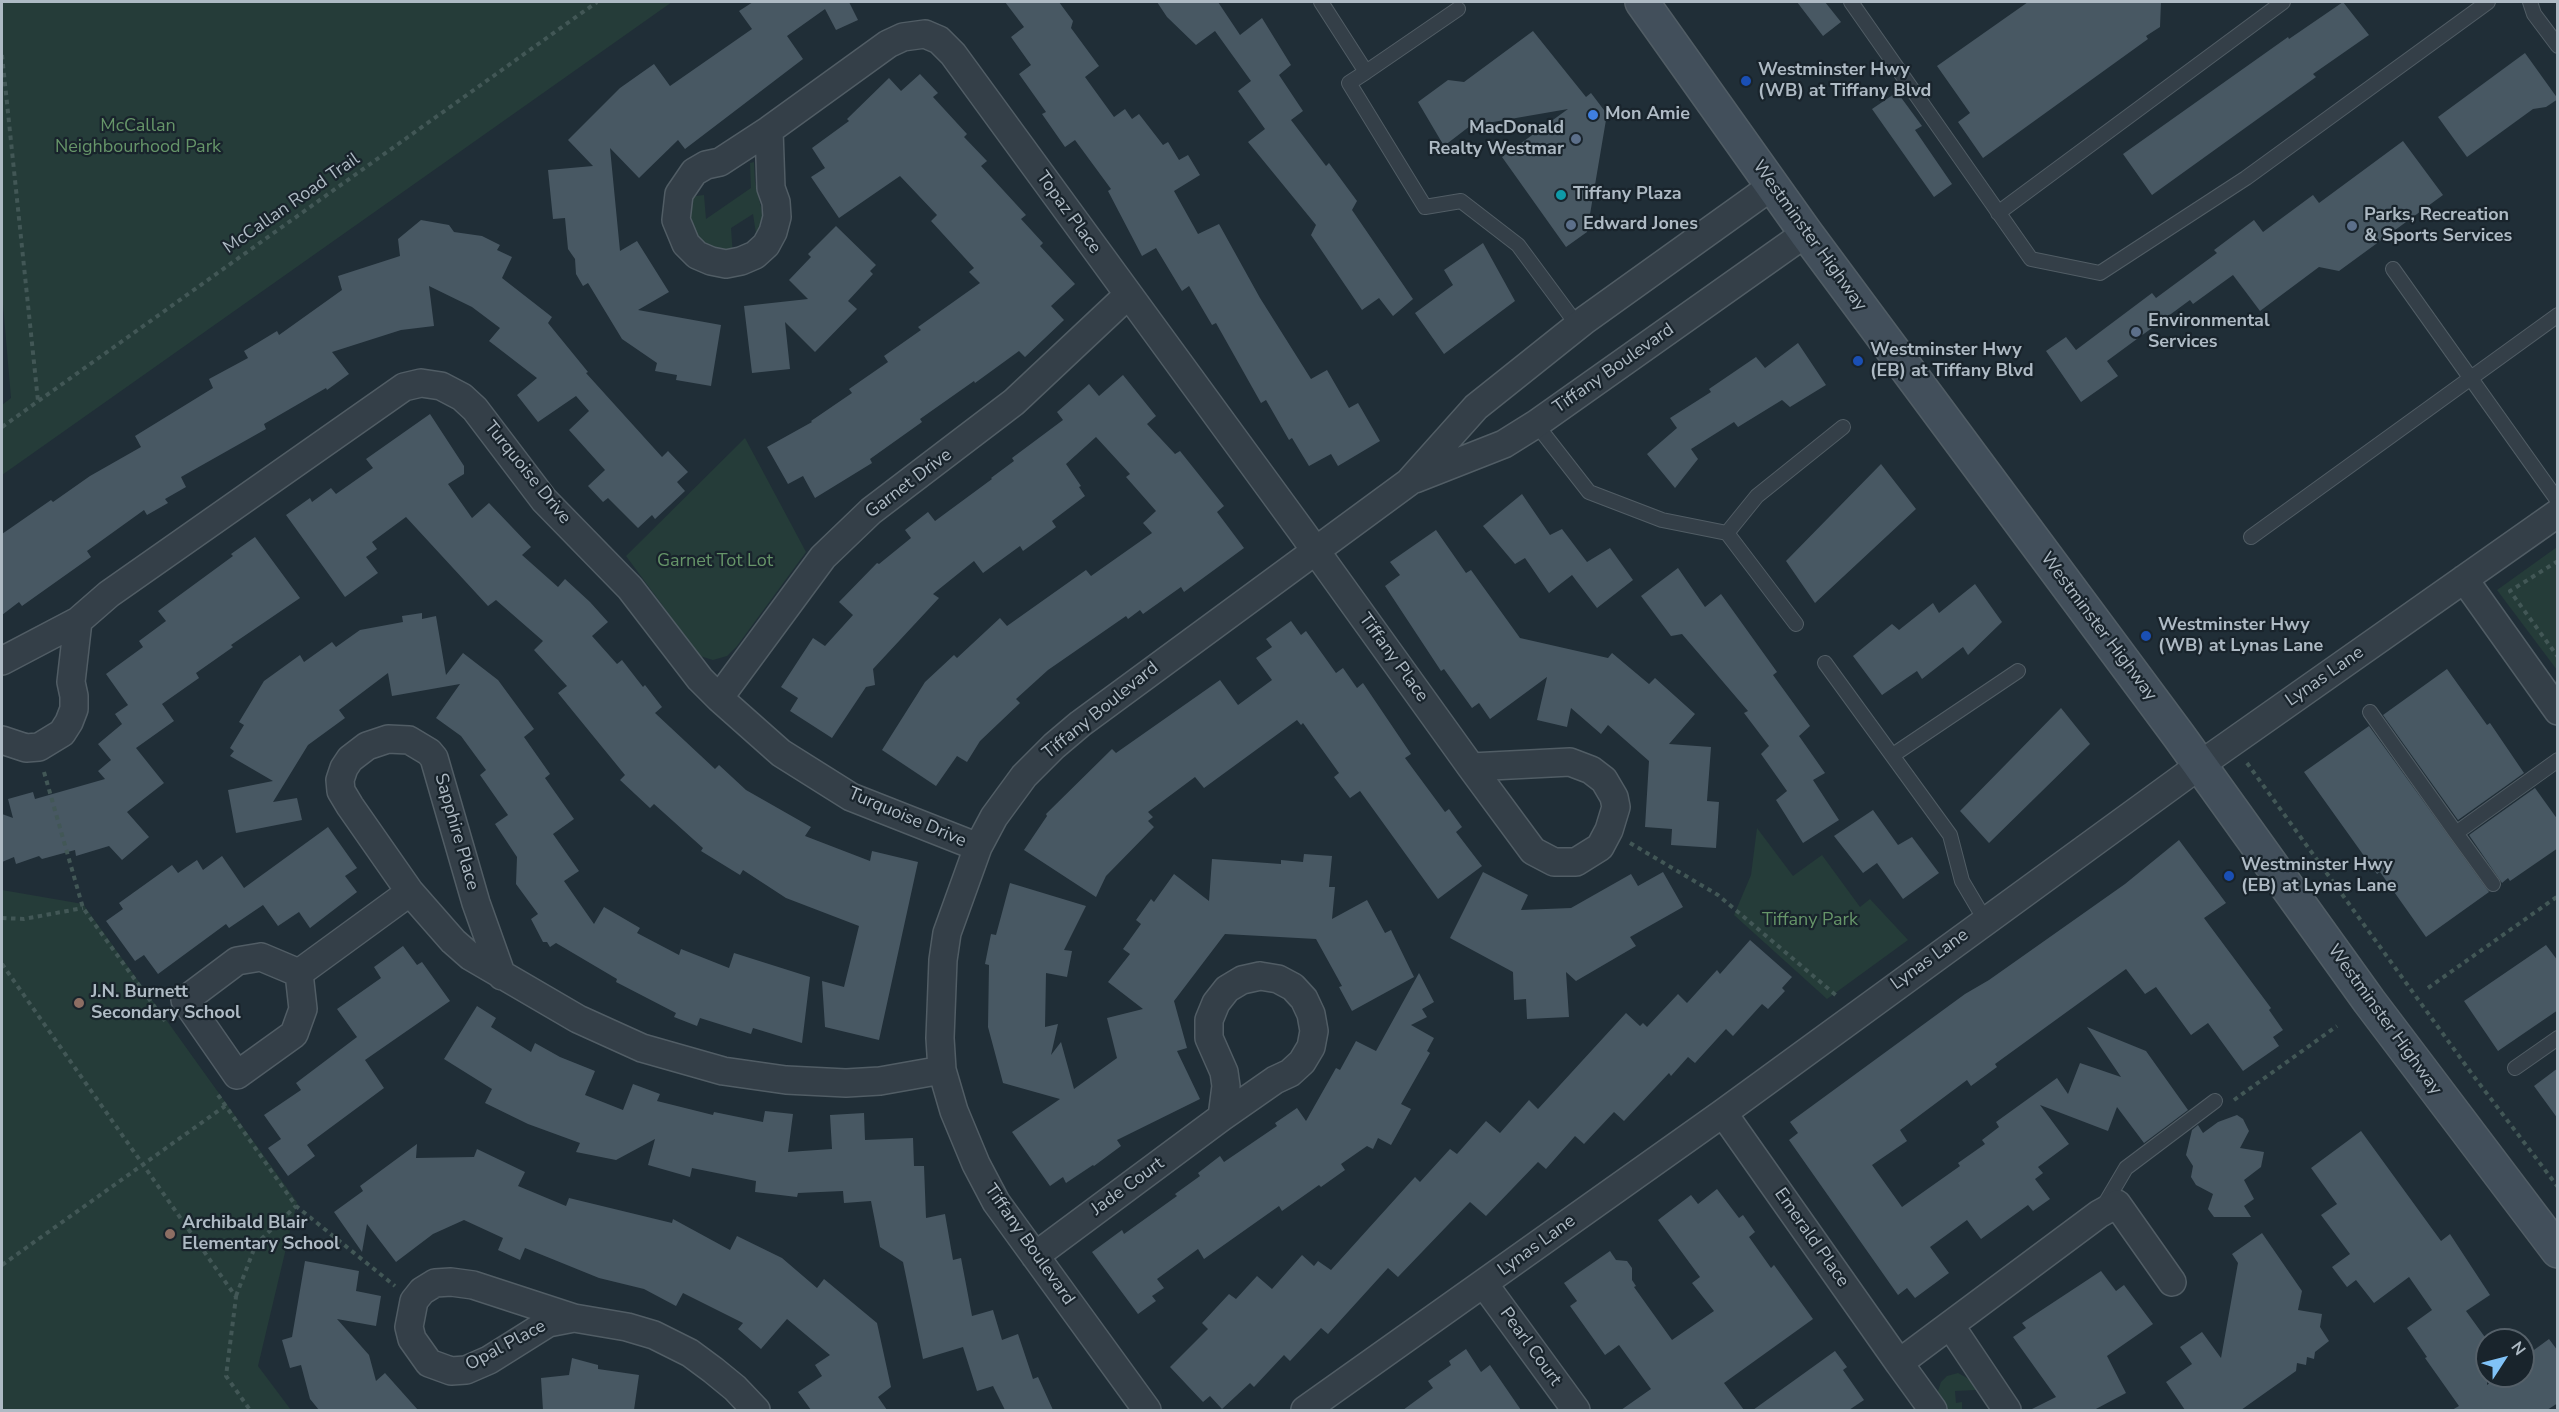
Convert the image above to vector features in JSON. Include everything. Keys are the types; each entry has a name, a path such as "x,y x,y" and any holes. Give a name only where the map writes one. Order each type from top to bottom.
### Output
{"main road":[{"name":"Westminster Highway","path":"1642,2 1806,233 2200,765 2369,1001 2558,1251"}],"street":[{"name":"Topaz Place","path":"769,130 771,188 776,202 777,217 766,245 754,255 726,264 697,255 686,244 676,220 675,207 685,182 706,165 720,162 769,130 888,44 903,37 925,34 939,40 952,54 1314,549"},
{"name":"Tiffany Boulevard","path":"1147,1410 996,1202 960,1131 942,1070 940,1010 947,933 978,847 994,817 1024,776 1080,724 1314,549 1408,482 1476,407 1578,326 1773,186"},
{"name":"Tiffany Boulevard","path":"1408,482 1504,444 1536,424 1806,233"},
{"name":"Garnet Drive","path":"719,698 823,556 871,511 1014,402 1128,295"},
{"name":"Turquoise Drive","path":"2,661 78,621 109,594 404,387 421,383 441,386 462,396 475,409 544,500 630,588 686,661 719,698 781,753 851,797 978,847"},
{"name":"Lynas Lane","path":"1305,1410 1723,1113 2200,765 2558,513"},
{"name":"Tiffany Place","path":"1314,549 1471,767 1533,851 1554,862 1576,862 1600,848 1609,831 1616,807 1614,797 1604,780 1591,770 1570,762 1471,767"},
{"path":"2464,579 2558,711"},
{"path":"2,740 26,748 39,747 62,733 74,709 71,682 78,621"},
{"name":"Sapphire Place","path":"502,976 476,903 434,758 429,752 409,741 388,739 368,746 350,759 344,768 340,780 341,791 410,892 453,941 470,956 502,976 578,1019 642,1048 723,1071 786,1080 846,1083 910,1077 942,1070"},
{"path":"299,973 410,892"},
{"path":"261,957 299,973 303,1009 294,1034 237,1075 184,1000 237,961 261,957"},
{"name":"Jade Court","path":"1035,1256 1222,1117 1275,1080 1290,1073 1302,1062 1311,1047 1314,1031 1311,1014 1304,999 1293,987 1278,979 1260,976 1242,980 1227,989 1216,1003 1209,1020 1209,1038 1224,1072 1226,1086 1222,1117"},
{"name":"Emerald Place","path":"1723,1113 1933,1410"},
{"path":"1899,1363 2099,1214 2117,1204 2172,1282"},
{"name":"Opal Place","path":"574,1318 548,1323 489,1360 466,1370 451,1371 429,1363 412,1339 409,1327 414,1301 435,1283 451,1281 473,1285 574,1318 627,1327 654,1335 690,1353 735,1388 756,1410"},
{"name":"Pearl Court","path":"1484,1284 1576,1410"},
{"path":"1950,1325 2007,1410"}],"lane":[{"path":"1321,2 1366,72"},
{"path":"1851,2 2031,259 2100,273 2247,178 2488,2"},
{"path":"1998,213 2283,2"},
{"path":"2530,2 2534,14 2558,46"},
{"path":"1458,9 1349,83 1425,207 1461,201 1518,245 1578,326"},
{"path":"2393,269 2558,501"},
{"path":"2251,537 2558,315"},
{"path":"1536,424 1589,492 1662,520 1727,533 1796,624"},
{"path":"1727,533 1757,496 1843,427"},
{"path":"1825,663 1950,835 1962,881 1985,920"},
{"path":"1893,755 2018,671"},
{"path":"2370,712 2493,884"},
{"path":"2456,833 2558,760"},
{"path":"2515,1068 2558,1038"},
{"path":"2099,1214 2126,1168 2215,1101"}],"path":[{"name":"McCallan Road Trail","path":"2,427 597,2"},
{"path":"2,54 38,401"},
{"path":"2558,561 2510,591 2558,657"},
{"path":"2232,743 2459,1056 2558,1187"},
{"path":"39,747 83,908 167,1025"},
{"path":"1609,831 1718,895 1837,996 1853,1017"},
{"path":"2428,988 2558,896"},
{"path":"2,918 24,919 83,908"},
{"path":"2,964 236,1297"},
{"path":"217,1093 296,1206 414,1301"},
{"path":"2,1265 225,1106"},
{"path":"250,1410 226,1376 236,1297 256,1244 296,1206"}],"green space":[{"name":"McCallan Neighbourhood Park","path":"2,2 672,2 2,475 2,405 11,398 2,293"},
{"path":"754,162 755,182 764,220 757,240 753,214 731,228 733,256 703,248 684,213 690,201 696,196 704,195 706,219 751,188 750,163"},
{"name":"Garnet Tot Lot","path":"745,438 806,552 737,646 727,656 713,660 700,656 626,556"},
{"path":"2557,547 2557,670 2497,590"},
{"name":"Tiffany Park","path":"1757,828 1793,876 1822,855 1860,907 1870,899 1908,940 1827,999 1734,915 1751,875"},
{"path":"2,890 83,904 297,1202 258,1366 291,1410 2,1410"},
{"path":"1958,1373 1971,1380 1976,1390 1955,1391 1956,1403 1962,1402 1962,1410 1946,1410 1938,1398 1938,1391 1941,1382 1947,1376"}],"building":[{"path":"753,2 849,2 858,20 836,30 825,9 787,36 803,59 685,149 678,140 639,178 610,148 620,251 637,241 669,292 638,310 721,325 711,386 676,380 677,375 655,371 657,363 622,339 588,283 583,286 576,274 575,259 568,249 565,218 553,219 548,170 593,166 568,140 620,88 654,64 670,86 752,29 739,11"},
{"path":"1005,2 1059,2 1073,21 1071,28 1099,66 1085,77 1114,117 1125,109 1132,119 1139,114 1163,145 1168,142 1179,160 1188,155 1200,175 1174,191 1198,234 1219,224 1260,298 1311,379 1327,370 1349,408 1358,403 1380,441 1338,466 1331,454 1309,466 1292,438 1289,440 1266,400 1261,403 1216,323 1212,325 1189,286 1182,291 1156,248 1142,256 1108,191 1111,189 1075,140 1065,147 1042,114 1046,112 1019,74 1031,65 1011,37 1024,27"},
{"path":"1157,2 1218,2 1240,35 1262,18 1291,65 1279,75 1303,111 1291,120 1326,166 1329,163 1357,201 1352,210 1413,299 1393,316 1379,298 1362,310 1311,235 1316,225 1248,142 1265,129 1238,91 1251,81 1215,31 1196,45 1167,17"},
{"path":"1797,2 1825,2 1841,22 1823,36"},
{"path":"2028,2 2161,2 2160,27 2146,36 2148,39 1983,158 1958,122 1970,113 1937,66"},
{"path":"2343,2 2369,35 2313,74 2316,77 2152,195 2123,154 2288,37 2289,39"},
{"path":"1533,31 1586,97 1591,93 1607,114 1587,232 1566,247 1502,157 1568,109 1470,126 1444,146 1418,102 1448,80 1464,82"},
{"path":"2525,53 2558,99 2546,107 2533,109 2467,157 2438,117"},
{"path":"920,74 938,93 933,97 967,134 964,137 987,161 981,166 1026,215 1021,219 1043,243 1040,246 1075,284 1051,306 1064,320 1025,357 1019,351 975,383 974,381 920,419 922,422 870,459 872,463 815,498 803,476 788,484 767,447 812,422 852,393 849,389 888,362 884,356 921,330 918,327 980,283 969,272 974,268 931,221 937,215 900,176 839,218 811,177 825,168 812,148 849,121 847,119 889,78 901,91"},
{"path":"1897,92 1922,126 1915,130 1952,184 1934,197 1872,109"},
{"name":"Parks, Recreation & Sports Services","path":"2403,141 2443,195 2339,271 2319,267 2260,311 2233,275 2193,304 2190,300 2107,361 2118,376 2081,402 2046,351 2066,337 2076,350 2152,293 2156,298 2217,253 2214,250 2254,220 2263,232 2313,195 2319,203"},
{"path":"421,220 449,225 454,232 482,236 500,245 497,250 512,257 502,278 552,317 548,323 588,372 586,373 662,457 668,451 688,472 677,482 685,491 655,519 652,515 638,528 608,498 603,502 588,486 605,470 569,430 589,411 576,396 538,422 517,395 537,378 489,341 500,328 472,307 429,286 434,326 401,330 332,352 349,374 327,390 326,388 264,424 266,429 181,477 186,487 165,499 168,503 147,515 144,510 87,551 91,557 22,606 19,602 2,615 2,534 51,500 53,502 90,476 141,447 135,436 213,388 209,379 248,358 244,351 277,331 279,335 342,290 338,276 400,256 398,239"},
{"path":"836,226 876,265 870,271 873,274 848,301 857,309 815,352 785,322 790,369 752,373 744,306 808,299 789,280 811,257 808,254"},
{"path":"1483,243 1515,301 1444,354 1415,313 1453,285 1444,270"},
{"path":"1798,343 1826,385 1790,407 1782,400 1738,427 1734,422 1691,449 1698,459 1675,488 1647,454 1677,428 1670,418 1711,392 1709,389 1756,357 1765,368"},
{"path":"1123,375 1156,416 1147,424 1175,454 1180,451 1224,506 1217,512 1244,548 1184,592 1181,587 1143,614 1140,610 1128,619 1126,616 1048,670 1016,699 1020,703 980,741 967,762 957,756 936,786 882,750 925,682 954,655 957,658 1000,618 1007,626 1086,570 1091,576 1152,533 1143,523 1156,511 1126,477 1130,474 1096,437 1066,464 1085,496 1052,521 1056,527 1023,551 1020,546 983,573 974,561 933,594 939,598 873,669 875,685 866,687 832,738 790,711 798,698 781,687 813,638 825,646 853,615 839,602 877,563 879,564 911,538 905,530 928,512 935,521 992,479 1014,461 1012,458 1063,420 1057,412 1089,384 1099,396"},
{"path":"430,414 464,466 464,474 448,484 472,518 489,503 531,547 522,555 558,587 565,579 590,602 608,622 592,636 617,664 622,660 643,687 645,685 662,707 655,713 715,769 719,765 746,790 811,827 805,836 870,861 872,851 918,862 879,1040 825,1027 822,981 844,987 859,926 786,898 743,870 740,875 701,851 703,848 654,804 650,808 620,780 625,775 558,693 567,686 534,650 543,641 496,600 488,606 406,517 372,542 377,549 366,557 378,573 345,597 286,515 310,498 312,502 331,488 336,494 373,468 366,459"},
{"path":"1881,464 1916,509 1815,603 1786,561"},
{"path":"1522,494 1550,535 1562,529 1587,562 1610,548 1633,580 1597,608 1572,575 1549,593 1525,558 1515,564 1483,526"},
{"path":"1436,530 1466,573 1471,570 1520,638 1608,658 1612,653 1649,684 1655,678 1695,714 1669,744 1711,747 1707,801 1719,802 1716,848 1671,845 1672,829 1645,827 1649,761 1608,725 1601,734 1571,708 1567,727 1537,720 1547,677 1490,719 1479,703 1472,708 1444,669 1441,671 1385,586 1400,575 1390,562"},
{"path":"255,537 300,598 231,645 233,647 196,673 199,678 162,704 174,721 136,748 164,783 127,812 149,837 122,860 109,846 76,856 75,850 42,859 39,856 16,864 14,857 2,862 2,814 13,818 8,799 33,792 35,799 105,779 98,771 111,760 98,744 122,724 115,714 128,705 106,674 143,647 139,641 166,621 158,611"},
{"path":"1678,568 1705,607 1721,594 1777,672 1773,675 1810,726 1799,736 1825,773 1813,780 1839,820 1803,843 1776,800 1787,791 1761,754 1769,746 1744,713 1748,711 1682,634 1671,636 1641,596"},
{"path":"1975,584 2002,622 1968,655 1963,647 1922,679 1917,671 1882,695 1853,656 1892,624 1899,630 1933,603 1939,613"},
{"path":"422,613 422,619 436,616 446,675 463,653 498,680 534,729 524,737 550,774 545,778 574,819 553,834 579,871 564,881 594,924 604,907 640,928 637,933 679,955 681,949 729,968 734,953 810,977 802,1043 753,1028 751,1034 700,1018 697,1026 674,1017 676,1013 616,982 617,979 556,943 550,947 547,942 543,942 531,919 538,914 516,884 517,857 495,824 508,815 480,775 486,770 461,736 436,718 460,684 392,696 388,673 339,710 345,718 308,745 273,802 297,798 302,820 236,833 228,790 273,781 230,756 234,751 230,748 244,725 239,722 264,681 300,655 304,662 332,642 336,647 360,630 403,622 402,616"},
{"path":"1291,621 1301,635 1306,631 1336,673 1343,668 1357,688 1363,683 1411,754 1405,758 1445,812 1449,809 1462,827 1456,832 1482,866 1438,899 1360,791 1350,798 1334,777 1339,773 1303,723 1301,725 1297,720 1204,788 1195,777 1148,812 1153,817 1148,821 1154,827 1106,876 1096,897 1024,850 1047,816 1046,814 1112,749 1116,753 1220,680 1238,705 1272,680 1256,658 1272,647 1266,639"},
{"path":"2447,669 2487,725 2490,723 2524,773 2458,820 2383,715"},
{"path":"2061,708 2090,744 1989,843 1960,811"},
{"path":"2369,726 2489,892 2426,937 2380,872 2377,874 2304,772"},
{"path":"2535,788 2558,820 2558,848 2510,881 2508,878 2502,883 2469,835"},
{"path":"1873,810 1898,845 1912,837 1939,873 1903,899 1877,863 1863,873 1834,836"},
{"path":"328,827 357,868 345,876 357,892 310,928 299,912 278,926 263,905 229,928 226,924 158,974 144,955 135,961 106,921 123,909 119,903 172,865 178,873 197,860 203,870 222,856 244,888"},
{"path":"2179,840 2226,903 2204,918 2271,1008 2269,1010 2283,1030 2273,1037 2279,1046 2243,1071 2208,1023 2191,1035 2156,987 2145,994 2126,969 1995,1064 1997,1067 1971,1086 1967,1080 1900,1130 1907,1141 1872,1165 1902,1207 1960,1166 1958,1163 1985,1144 1982,1140 1999,1127 1996,1122 2057,1078 2068,1094 2080,1063 2121,1077 2087,1027 2146,1051 2188,1110 2144,1143 2117,1107 2108,1131 2040,1105 2069,1144 2038,1167 2043,1173 2035,1179 2050,1199 2033,1211 2028,1205 1981,1239 1967,1220 1930,1247 1949,1273 1915,1298 1907,1288 1898,1295 1789,1140 1798,1133 1790,1122 1965,994 1989,980 2125,884"},
{"path":"1304,854 1332,856 1329,887 1335,887 1332,919 1367,900 1385,933 1391,930 1414,977 1352,1011 1339,987 1342,986 1316,939 1225,934 1174,1001 1187,1048 1177,1051 1200,1099 1117,1140 1121,1146 1094,1166 1066,1183 1063,1177 1050,1186 1012,1132 1060,1099 1003,1083 988,1027 989,965 985,964 991,934 996,935 1010,883 1086,906 1064,950 1072,951 1067,977 1046,973 1045,1027 1058,1024 1051,1055 1061,1042 1074,1089 1117,1058 1107,1018 1143,1009 1108,982 1130,954 1123,949 1141,924 1136,920 1151,899 1154,902 1174,874 1209,901 1212,859 1281,864 1281,860 1303,862"},
{"path":"1483,872 1528,895 1521,910 1571,908 1631,874 1638,886 1663,872 1683,907 1630,937 1636,946 1576,981 1566,972 1569,1017 1527,1019 1526,999 1514,1000 1513,972 1450,938"},
{"path":"1750,940 1792,977 1782,988 1785,991 1768,1009 1762,1004 1733,1036 1726,1029 1695,1063 1688,1057 1671,1076 1669,1073 1624,1121 1614,1112 1584,1144 1575,1136 1546,1169 1538,1162 1486,1216 1470,1202 1398,1277 1388,1268 1328,1334 1321,1328 1290,1361 1284,1355 1254,1387 1250,1383 1222,1409 1210,1396 1203,1402 1170,1367 1208,1329 1202,1323 1229,1294 1236,1299 1257,1276 1272,1289 1302,1255 1314,1266 1318,1261 1331,1270 1415,1177 1420,1182 1450,1149 1457,1154 1486,1121 1500,1133 1529,1100 1538,1109 1626,1013 1640,1026 1643,1023 1647,1027 1678,994 1687,1003 1717,970 1720,974"},
{"path":"2546,945 2558,961 2558,1010 2498,1051 2464,1001"},
{"path":"403,946 417,965 422,962 450,1001 365,1060 384,1088 307,1145 315,1156 288,1176 268,1148 281,1139 264,1115 301,1090 296,1083 357,1037 337,1009 381,978 374,967"},
{"path":"1419,973 1434,1002 1422,1009 1427,1017 1411,1025 1434,1038 1427,1051 1430,1053 1401,1104 1411,1109 1391,1145 1378,1138 1373,1149 1367,1146 1341,1164 1345,1170 1321,1187 1319,1185 1282,1211 1279,1206 1204,1259 1198,1249 1157,1279 1164,1288 1152,1296 1156,1301 1138,1314 1092,1252 1122,1230 1124,1234 1177,1196 1175,1194 1200,1176 1198,1173 1220,1156 1224,1162 1277,1126 1275,1123 1297,1108 1306,1121 1336,1068 1340,1070 1356,1041 1376,1051"},
{"path":"477,1006 496,1018 491,1027 531,1052 535,1043 560,1057 595,1071 585,1095 623,1110 633,1084 660,1094 657,1101 713,1115 714,1112 763,1122 765,1111 793,1114 788,1152 832,1149 830,1115 864,1113 865,1140 913,1138 914,1166 924,1166 926,1218 945,1214 953,1260 961,1258 972,1316 993,1310 1002,1340 1018,1334 1033,1379 1038,1377 1053,1410 1005,1410 993,1386 977,1391 963,1347 923,1359 903,1262 880,1247 871,1201 844,1203 843,1191 798,1193 797,1197 755,1192 756,1181 692,1168 690,1177 648,1165 655,1139 616,1160 576,1152 580,1143 528,1124 485,1103 492,1089 444,1059"},
{"path":"2558,1068 2558,1119 2534,1086"},
{"path":"2237,1115 2243,1119 2249,1131 2240,1148 2264,1152 2261,1167 2244,1180 2254,1199 2244,1206 2251,1217 2214,1217 2208,1209 2213,1194 2196,1185 2191,1177 2193,1166 2186,1155 2192,1130 2198,1125 2203,1133 2218,1122"},
{"path":"2361,1131 2441,1241 2450,1234 2490,1295 2466,1311 2478,1328 2475,1328 2475,1388 2535,1388 2535,1349 2549,1339 2558,1351 2558,1403 2547,1410 2452,1410 2459,1406 2407,1328 2432,1310 2409,1277 2374,1303 2356,1280 2347,1287 2332,1267 2350,1254 2321,1215 2337,1204 2311,1168"},
{"path":"417,1144 416,1158 474,1157 477,1149 525,1172 518,1186 566,1206 569,1198 672,1223 673,1219 730,1250 737,1236 782,1258 817,1288 824,1279 877,1323 891,1387 878,1397 887,1410 811,1410 798,1392 822,1376 815,1365 830,1355 787,1319 761,1349 738,1329 743,1323 683,1293 676,1306 644,1289 599,1278 525,1248 520,1260 498,1250 503,1238 464,1220 433,1234 396,1262 367,1224 362,1252 334,1212 363,1191 360,1186"},
{"path":"1717,1189 1739,1218 1743,1215 1755,1232 1749,1237 1771,1268 1774,1265 1813,1319 1724,1383 1744,1410 1621,1410 1651,1389 1619,1345 1605,1355 1570,1306 1577,1301 1564,1283 1610,1251 1616,1260 1627,1261 1632,1268 1632,1280 1636,1286 1634,1287 1672,1340 1714,1311 1692,1283 1700,1277 1658,1220 1691,1195 1698,1204"},
{"path":"2262,1233 2302,1291 2298,1310 2322,1314 2320,1327 2329,1341 2315,1352 2314,1359 2307,1357 2306,1365 2297,1363 2296,1371 2241,1410 2185,1410 2166,1382 2192,1364 2180,1347 2202,1332 2221,1358 2238,1263 2232,1254"},
{"path":"305,1261 359,1271 356,1291 381,1296 376,1326 337,1319 369,1355 376,1381 385,1373 418,1410 319,1410 310,1399 301,1365 290,1368 282,1340 292,1337"},
{"path":"2101,1271 2116,1291 2124,1285 2153,1324 2107,1356 2126,1393 2094,1410 2030,1410 2056,1397 2013,1337 2026,1328 2022,1323"},
{"path":"1466,1349 1481,1372 1490,1365 1521,1410 1403,1410 1433,1388 1428,1381 1451,1365 1449,1361"},
{"path":"1835,1351 1847,1367 1843,1370 1864,1400 1849,1410 1753,1410"},
{"path":"572,1358 598,1365 598,1369 639,1375 634,1410 543,1410 541,1378 569,1375"}],"place":[{"name":"Westminster Hwy (WB) at Tiffany Blvd","path":"1746,81"},
{"name":"Mon Amie","path":"1593,115"},
{"name":"MacDonald Realty Westmar","path":"1576,139"},
{"name":"Tiffany Plaza","path":"1561,195"},
{"name":"Edward Jones","path":"1571,225"},
{"name":"Parks, Recreation & Sports Services","path":"2352,226"},
{"name":"Environmental Services","path":"2136,332"},
{"name":"Westminster Hwy (EB) at Tiffany Blvd","path":"1858,361"},
{"name":"Westminster Hwy (WB) at Lynas Lane","path":"2146,636"},
{"name":"Westminster Hwy (EB) at Lynas Lane","path":"2229,876"},
{"name":"J.N. Burnett Secondary School","path":"79,1003"},
{"name":"Archibald Blair Elementary School","path":"170,1234"}]}
